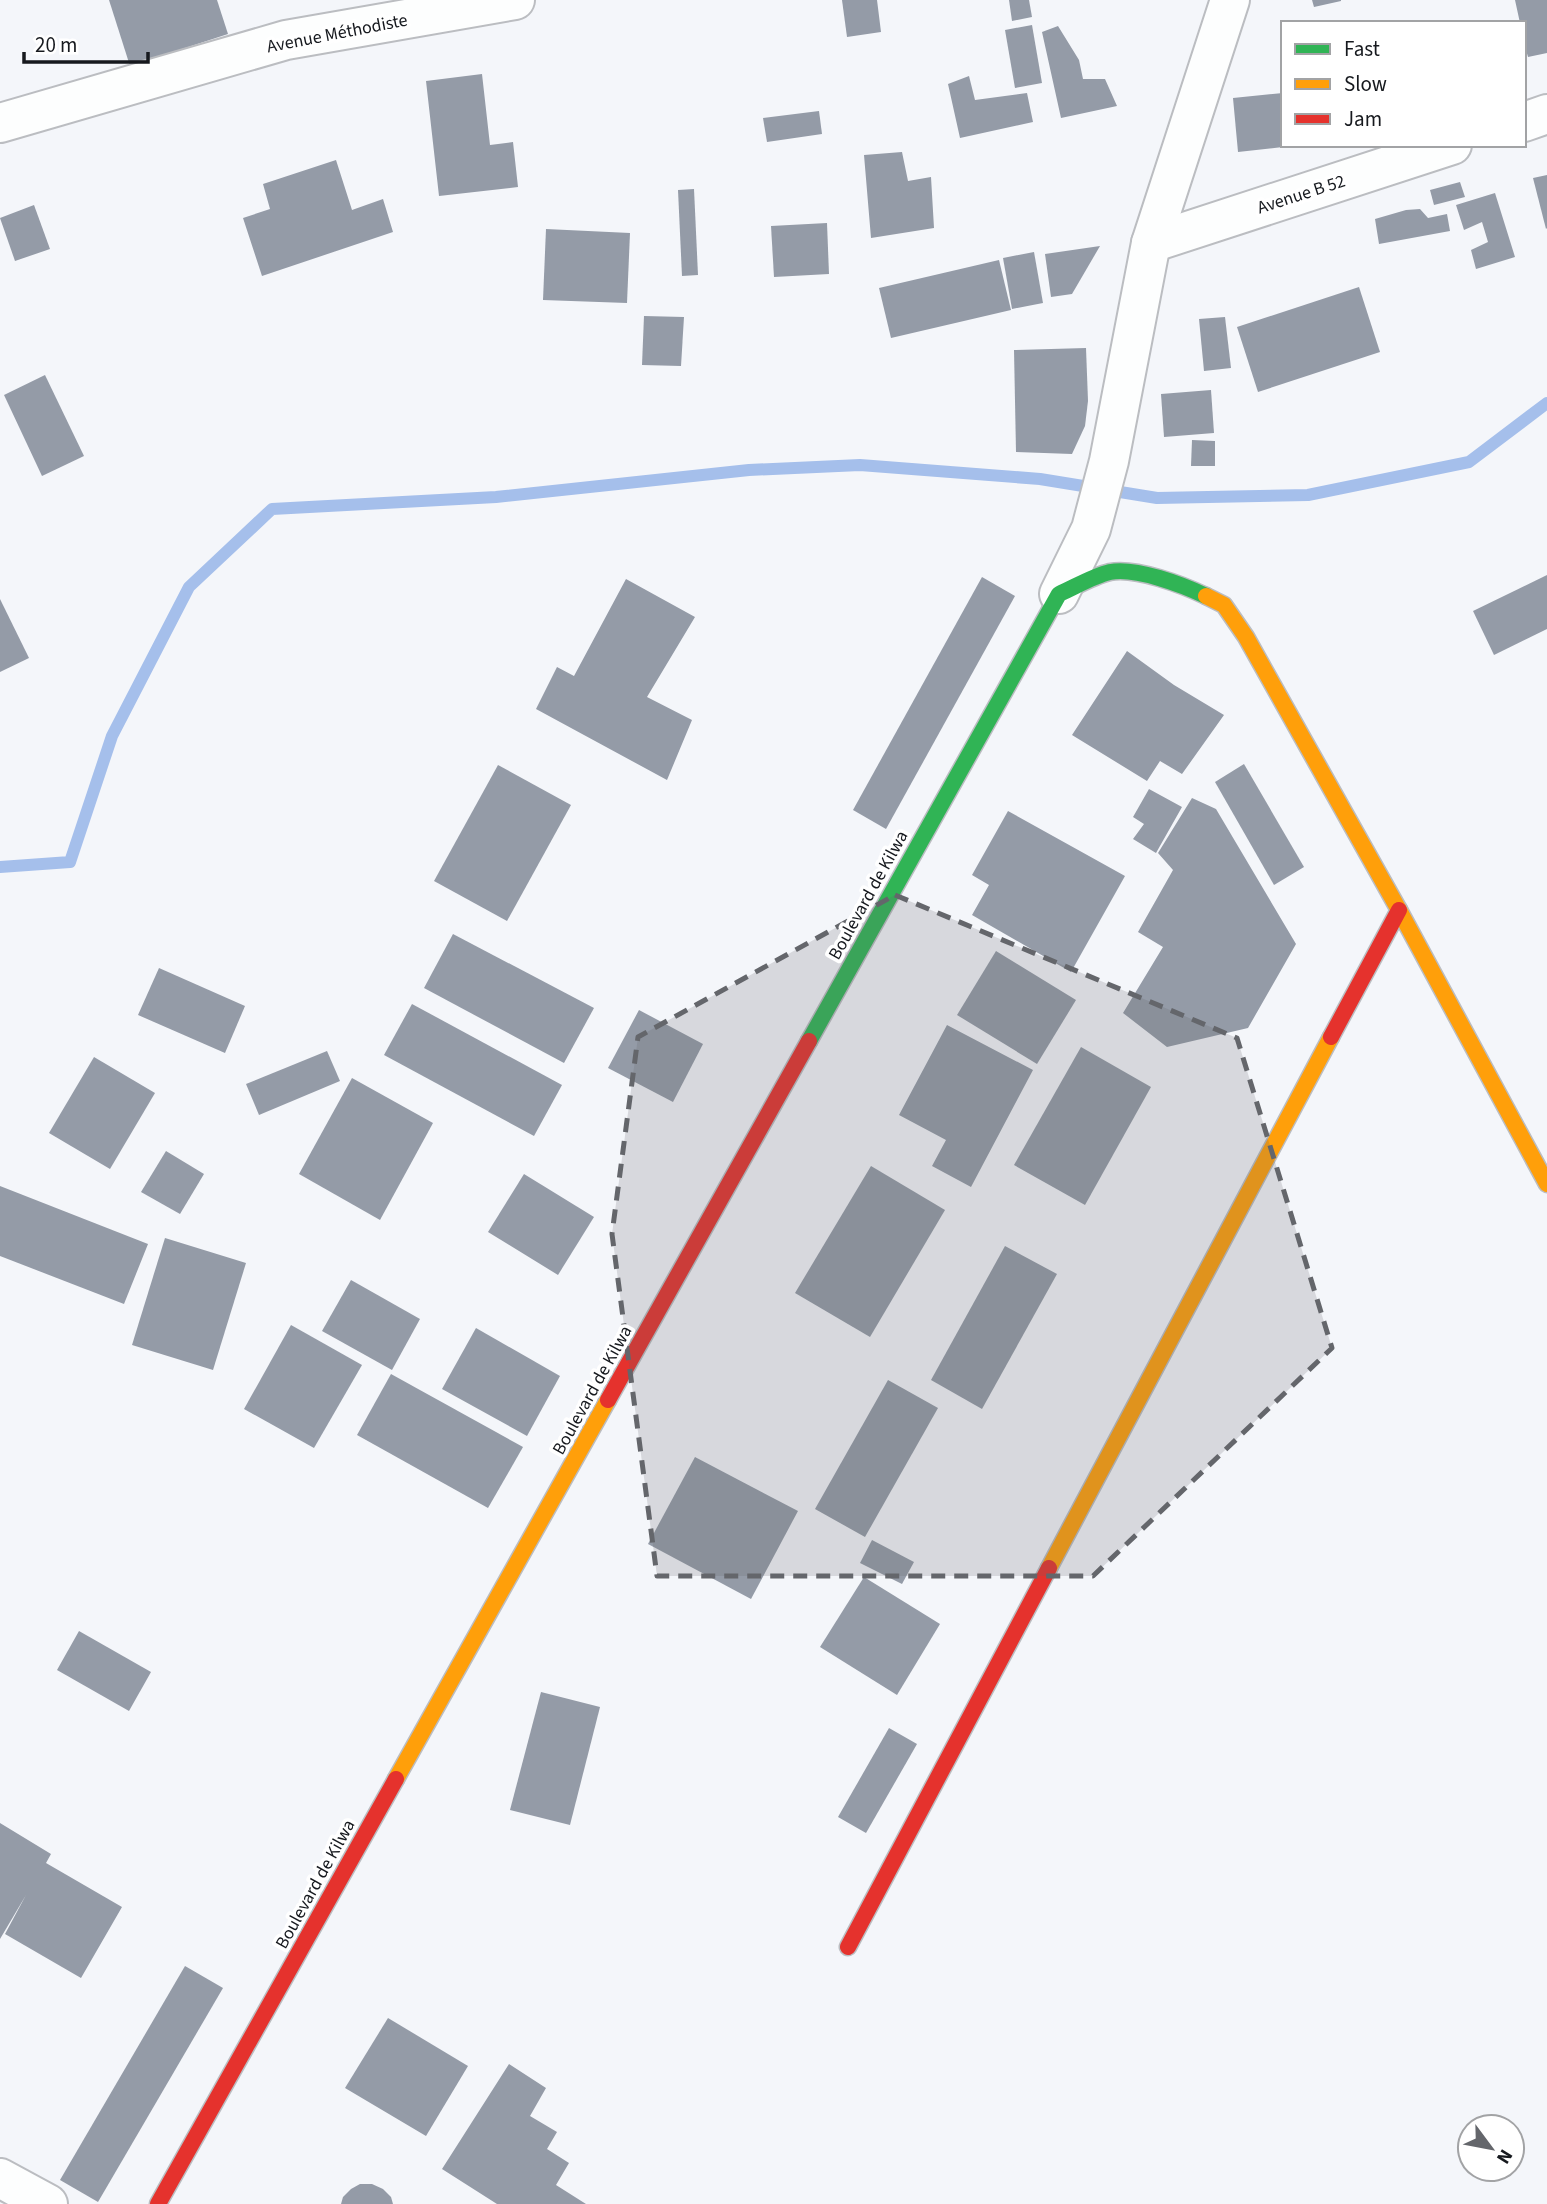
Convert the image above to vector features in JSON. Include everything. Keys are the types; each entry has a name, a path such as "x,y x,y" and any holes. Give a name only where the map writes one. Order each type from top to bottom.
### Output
{"street":[{"name":"Avenue Méthodiste","path":"0,123 286,40 515,0"},
{"path":"1059,594 1091,529 1109,461 1151,243 1230,0"},
{"path":"1526,121 1547,114"},
{"name":"Avenue B 52","path":"1151,243 1446,147"},
{"path":"1059,594 1111,572 1146,574 1192,589 1224,605 1246,637 1399,910 1547,1184"},
{"name":"Boulevard de Kilwa","path":"158,2204 1059,594"},
{"path":"848,1947 1399,910"},
{"path":"0,2178 48,2204"}],"highlighted area":[{"path":"895,895 1237,1038 1332,1348 1093,1576 657,1576 612,1234 638,1037"}],"building":[{"path":"109,0 217,0 228,34 130,66"},
{"path":"842,0 877,0 881,32 847,37"},
{"path":"1009,0 1029,0 1032,17 1012,21"},
{"path":"1312,0 1341,0 1341,1 1314,7"},
{"path":"1515,0 1547,0 1547,53 1528,57 1526,21 1520,21"},
{"path":"1032,25 1042,83 1015,88 1005,30"},
{"path":"1058,26 1079,60 1083,79 1105,79 1117,106 1061,118 1042,32"},
{"path":"482,74 490,145 513,142 518,187 439,196 426,81"},
{"path":"969,76 975,100 1027,93 1033,122 960,138 948,84"},
{"path":"1281,93 1283,147 1238,152 1233,98"},
{"path":"819,111 822,134 767,142 763,118"},
{"path":"902,152 908,181 931,177 934,228 871,238 864,155"},
{"path":"336,160 352,210 383,199 393,232 262,276 243,218 270,209 263,184"},
{"path":"1547,175 1547,228 1546,229 1533,178"},
{"path":"1460,182 1465,197 1434,205 1430,190"},
{"path":"694,189 698,275 682,276 678,190"},
{"path":"1495,193 1515,257 1476,269 1471,250 1488,242 1482,222 1464,230 1456,205"},
{"path":"34,205 50,249 15,261 0,218"},
{"path":"1420,209 1428,218 1447,214 1450,231 1379,244 1375,219"},
{"path":"827,223 829,274 774,277 771,226"},
{"path":"546,229 630,233 627,303 543,300"},
{"path":"1100,246 1072,294 1051,297 1045,254"},
{"path":"1034,252 1043,303 1012,309 1003,258"},
{"path":"999,260 1011,310 891,338 879,288"},
{"path":"1359,287 1380,352 1258,392 1237,327"},
{"path":"644,316 684,317 681,366 642,365"},
{"path":"1225,317 1231,368 1204,371 1199,319"},
{"path":"1086,348 1088,401 1085,426 1072,454 1016,452 1014,350"},
{"path":"45,375 84,456 42,476 4,395"},
{"path":"1211,390 1214,433 1164,437 1161,394"},
{"path":"1192,440 1215,441 1215,466 1191,466"},
{"path":"1547,575 1547,629 1494,655 1473,611"},
{"path":"982,577 1015,596 886,829 853,810"},
{"path":"626,579 695,617 647,697 692,720 667,780 536,709 557,667 574,676"},
{"path":"0,599 29,658 0,672"},
{"path":"1127,651 1174,685 1224,715 1182,774 1160,761 1147,781 1072,735"},
{"path":"1244,764 1304,867 1274,885 1215,782"},
{"path":"498,765 571,805 507,921 434,881"},
{"path":"1149,789 1182,807 1156,853 1133,839 1144,824 1133,817"},
{"path":"1192,798 1216,809 1296,944 1248,1028 1167,1047 1123,1013 1163,947 1138,932 1173,870 1158,853"},
{"path":"1008,811 1125,876 1071,972 972,915 989,885 972,875"},
{"path":"453,934 594,1008 564,1063 424,988"},
{"path":"996,951 1076,1000 1037,1064 957,1015"},
{"path":"159,968 245,1006 225,1053 138,1015"},
{"path":"412,1004 562,1085 534,1136 384,1055"},
{"path":"639,1010 703,1044 673,1102 608,1068"},
{"path":"947,1025 1033,1070 971,1187 932,1166 946,1140 899,1115"},
{"path":"1081,1047 1151,1087 1085,1205 1014,1165"},
{"path":"327,1051 340,1081 259,1115 246,1084"},
{"path":"94,1057 155,1093 110,1169 49,1133"},
{"path":"352,1078 433,1123 380,1220 299,1174"},
{"path":"166,1151 204,1174 180,1214 141,1192"},
{"path":"871,1166 945,1210 870,1337 795,1293"},
{"path":"524,1174 594,1217 558,1275 488,1232"},
{"path":"0,1186 148,1244 124,1304 0,1256"},
{"path":"165,1238 246,1263 213,1370 132,1345"},
{"path":"1005,1246 1057,1274 982,1409 931,1380"},
{"path":"351,1280 420,1319 392,1370 322,1331"},
{"path":"291,1325 362,1365 314,1448 244,1409"},
{"path":"476,1328 560,1376 527,1436 442,1389"},
{"path":"391,1374 523,1447 488,1508 357,1435"},
{"path":"888,1380 938,1408 865,1537 815,1509"},
{"path":"695,1457 798,1511 751,1599 648,1544"},
{"path":"872,1540 914,1562 902,1584 860,1563"},
{"path":"864,1577 940,1624 897,1695 820,1647"},
{"path":"79,1631 151,1672 129,1711 57,1670"},
{"path":"541,1692 600,1707 570,1825 510,1810"},
{"path":"889,1728 917,1744 866,1833 838,1817"},
{"path":"0,1823 51,1854 46,1863 122,1907 81,1978 5,1934 26,1895 0,1939"},
{"path":"185,1966 223,1988 98,2202 60,2180"},
{"path":"388,2018 468,2066 426,2136 345,2088"},
{"path":"509,2064 546,2088 530,2116 557,2132 547,2149 569,2163 556,2185 586,2204 497,2204 442,2169"},
{"path":"360,2184 372,2184 383,2189 391,2197 393,2204 341,2204 343,2197"}],"waterway":[{"path":"0,867 70,862 112,736 189,587 272,509 496,497 749,470 860,465 1040,479 1157,498 1308,495 1469,462 1547,403"}],"traffic: fast":[{"path":"809,1041 1059,594 1097,576 1121,571 1159,578 1206,596"}],"traffic: slow":[{"path":"1206,596 1224,605 1246,637 1399,910 1547,1184"},
{"path":"1049,1568 1331,1037"},
{"path":"396,1779 608,1400"}],"traffic: jam":[{"path":"1331,1037 1399,910"},
{"path":"608,1400 809,1041"},
{"path":"848,1947 1049,1568"},
{"path":"158,2204 396,1779"}]}
